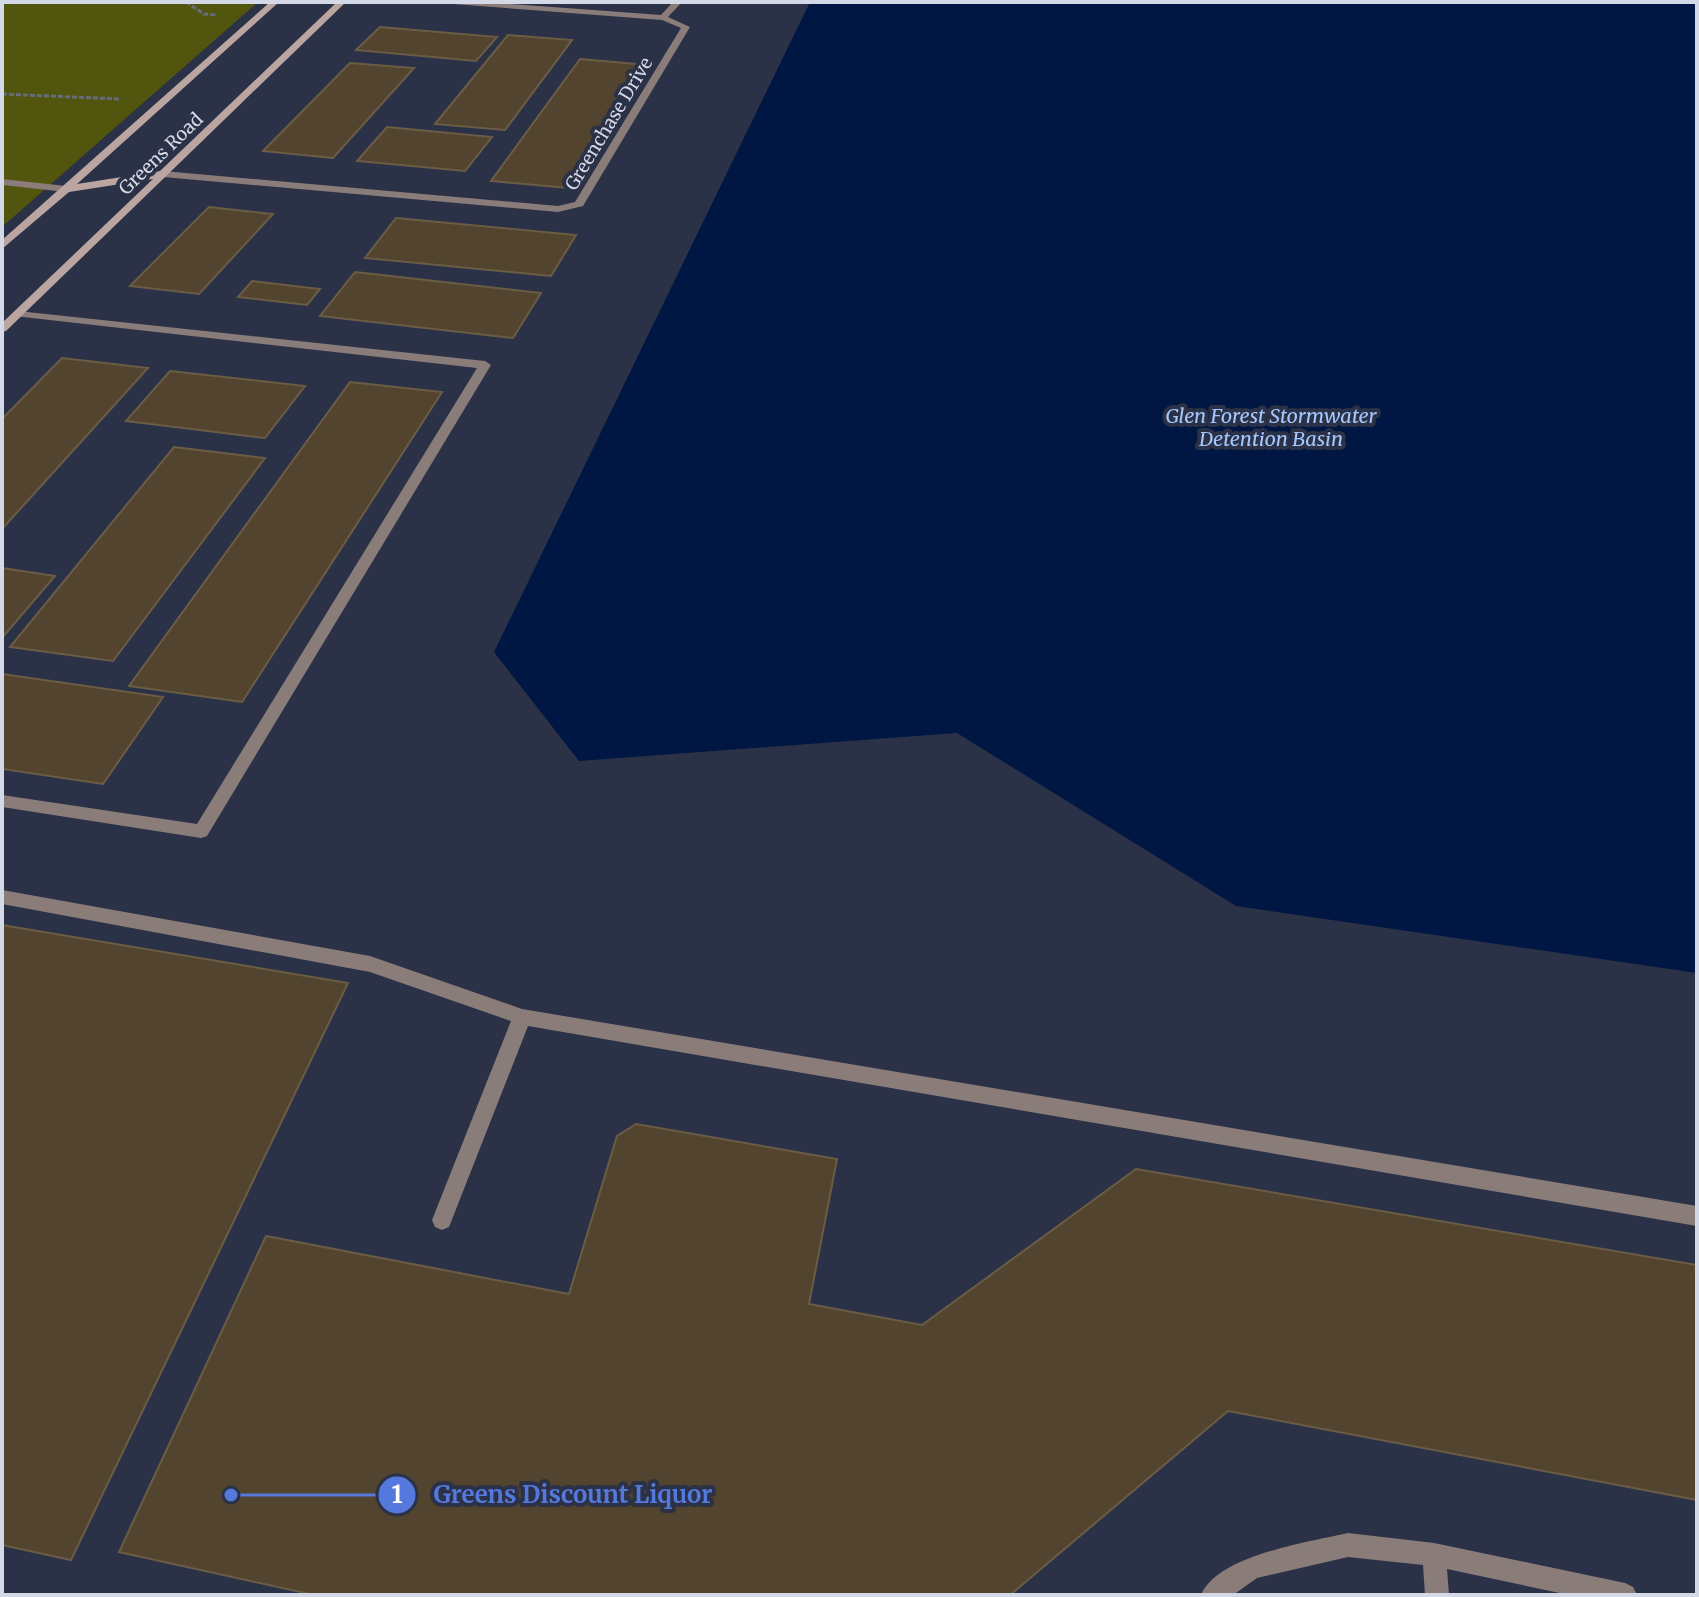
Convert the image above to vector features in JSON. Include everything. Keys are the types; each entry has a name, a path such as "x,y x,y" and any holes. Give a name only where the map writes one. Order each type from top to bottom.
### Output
{"main road":[{"name":"Greens Road","path":"2,246 275,2"},
{"name":"Greens Road","path":"2,329 342,2"},
{"path":"66,189 163,174"}],"lane":[{"path":"453,2 663,18 675,2"},
{"name":"Greenchase Drive","path":"163,174 570,207 579,204 686,27 663,18"},
{"path":"2,182 66,189"},
{"path":"2,801 201,831 485,365 18,314"},
{"path":"2,897 370,964 522,1017 1697,1216"},
{"path":"442,1220 522,1017"},
{"path":"1213,1595 1252,1567 1348,1545 1434,1555 1625,1595"},
{"path":"1434,1555 1437,1595"}],"path":[{"path":"2,94 165,101"}],"shaded area":[{"path":"2,2 258,2 2,227"}],"water":[{"name":"Glen Forest Stormwater Detention Basin","path":"810,2 1697,2 1697,973 1236,906 957,733 579,761 494,652"}],"building":[{"path":"380,27 497,37 476,61 356,50"},
{"path":"508,35 572,40 505,130 435,124"},
{"path":"580,59 649,65 568,188 491,181"},
{"path":"350,63 414,68 333,158 263,151"},
{"path":"387,127 492,137 465,171 357,161"},
{"path":"209,207 273,214 199,294 130,286"},
{"path":"396,218 576,235 551,276 365,258"},
{"path":"355,272 541,293 513,338 320,316"},
{"path":"252,281 320,289 307,305 238,297"},
{"path":"62,358 148,368 2,529 2,419"},
{"path":"170,371 305,386 265,438 126,421"},
{"path":"350,382 442,392 242,702 129,686"},
{"path":"174,447 265,458 113,661 10,647"},
{"path":"2,568 55,576 2,638"},
{"path":"2,674 163,697 103,784 2,769"},
{"path":"2,925 348,983 71,1560 2,1545"},
{"path":"636,1124 837,1159 809,1304 922,1325 1136,1169 1697,1265 1697,1500 1228,1411 1010,1595 314,1595 119,1552 266,1236 569,1294 617,1136"}],"place":[{"name":"Greens Discount Liquor","path":"231,1495"}]}
